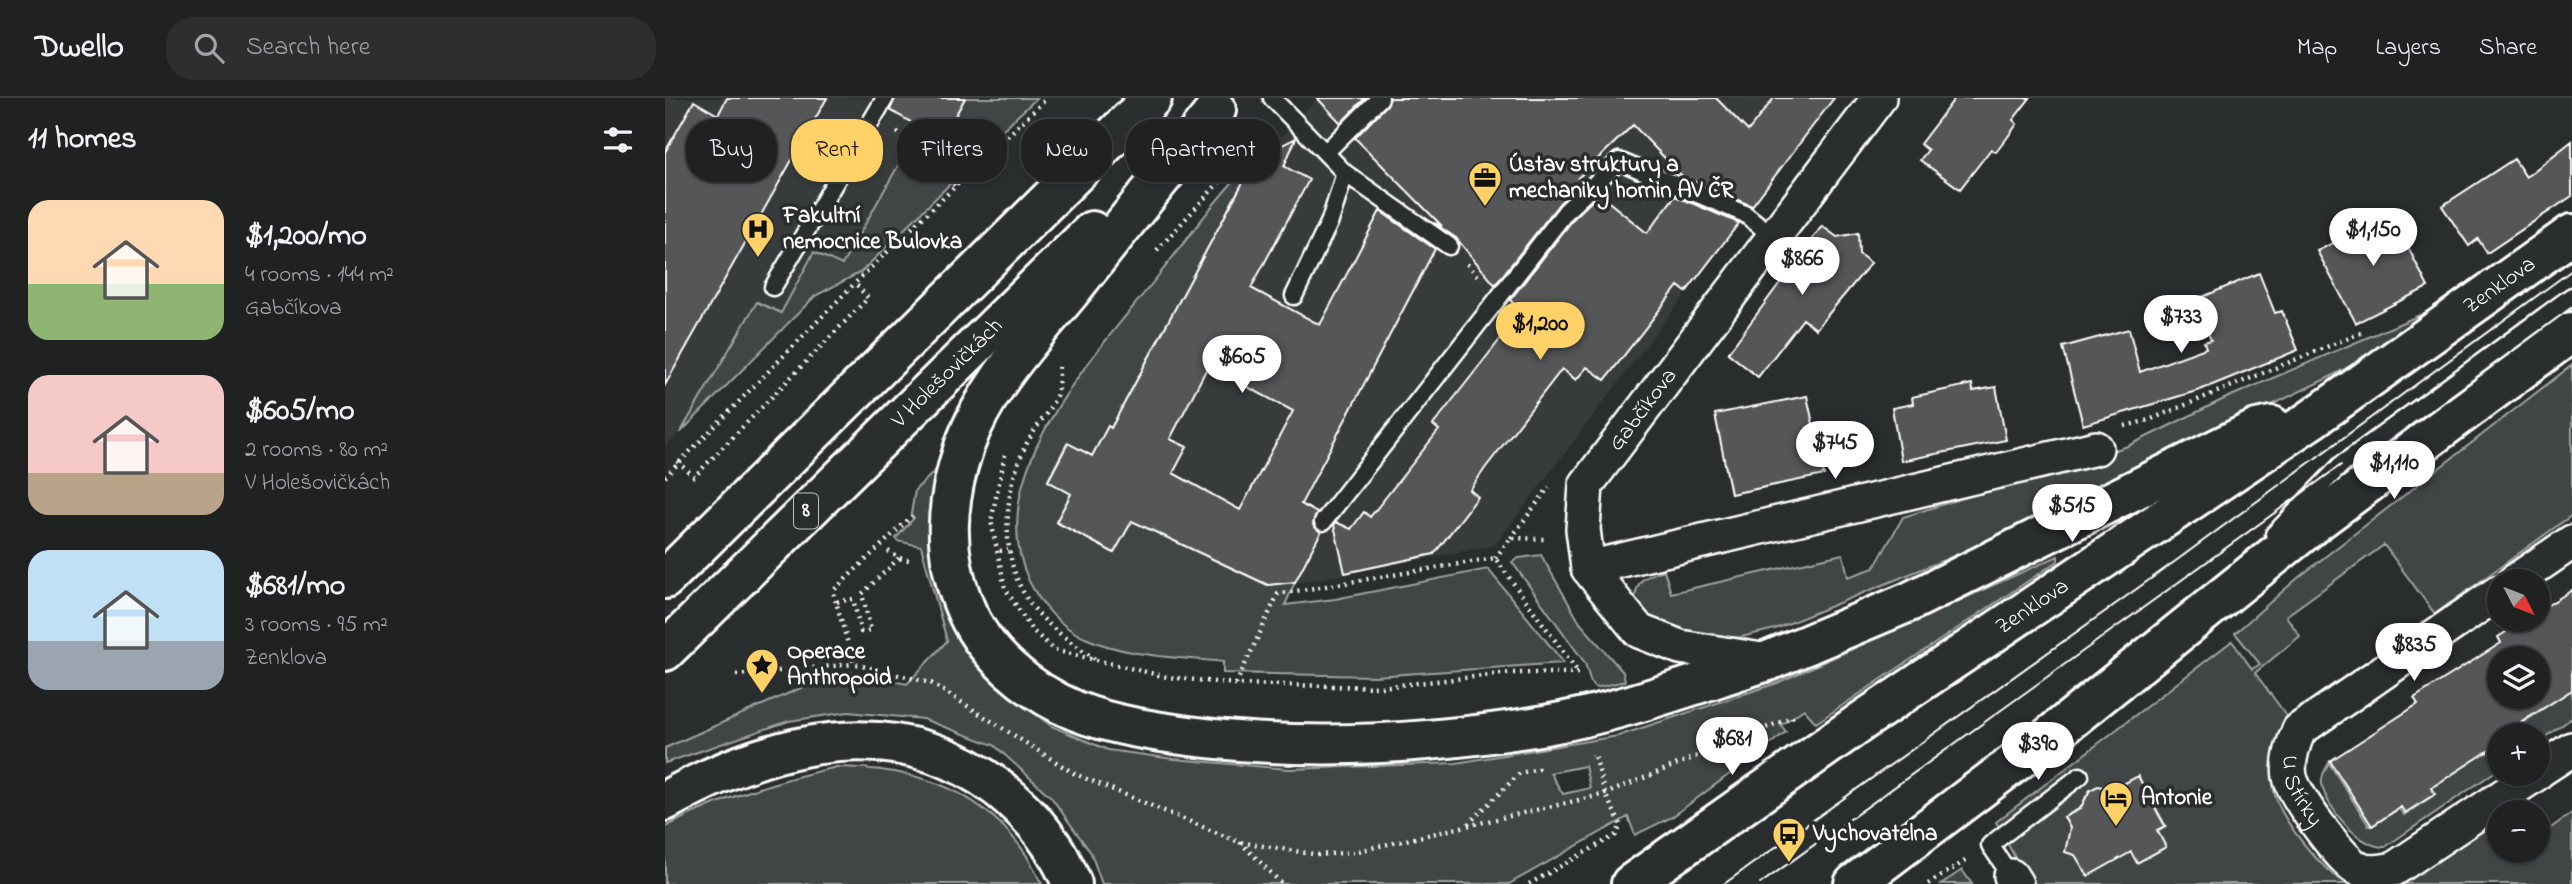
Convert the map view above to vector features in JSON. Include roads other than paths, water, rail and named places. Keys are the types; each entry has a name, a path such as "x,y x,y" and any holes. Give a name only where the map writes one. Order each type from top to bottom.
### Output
{"main road":[{"name":"8","path":"665,579 1152,98"},
{"name":"V Holešovičkách","path":"665,650 1222,104"},
{"path":"1222,104 995,385 965,445 954,482 948,521 950,565 966,613 981,638 1001,660 1048,697 1106,721 1215,739 1320,744 1403,742 1548,724 1608,711 1768,661 1909,602 2257,429 2312,419"},
{"name":"Zenklova","path":"1631,884 1865,719 2312,419 2572,234"},
{"path":"1854,884 2184,629 2316,522 2572,332"},
{"path":"665,801 723,771 816,743 867,740 902,744 961,764 1004,793 1049,840 1072,884"}],"street":[{"name":"Gabčíkova","path":"1588,568 1583,529 1586,485 1879,98"},
{"path":"1768,661 1680,647 1639,631 1588,568 2106,438"},
{"path":"2533,569 2572,542"},
{"name":"U Stírky","path":"2487,600 2300,722 2291,749 2290,778 2315,823 2357,868 2375,873 2394,869 2518,786"},
{"name":"U Stírky","path":"2550,764 2572,749"}],"lane":[{"path":"773,287 885,98"},
{"path":"1272,98 1327,151 1345,173 1449,246"},
{"path":"1327,151 1380,98"},
{"path":"1323,522 1567,210 1619,161 1745,215 1774,237"},
{"path":"1294,296 1330,221 1345,173"},
{"path":"2184,629 2340,465 2572,296"},
{"path":"2013,880 1990,845 2080,776"}],"tram line":[{"path":"1724,884 2177,560 2572,270"},
{"path":"1760,884 2341,465"}],"place":[{"name":"Ústav struktury a mechaniky hornin AV ČR","path":"1485,208"},
{"name":"Fakultní nemocnice Bulovka","path":"758,259"},
{"name":"Operace Anthropoid","path":"762,695"},
{"name":"Antonie","path":"2116,828"},
{"name":"Vychovatelna","path":"1789,864"}]}
